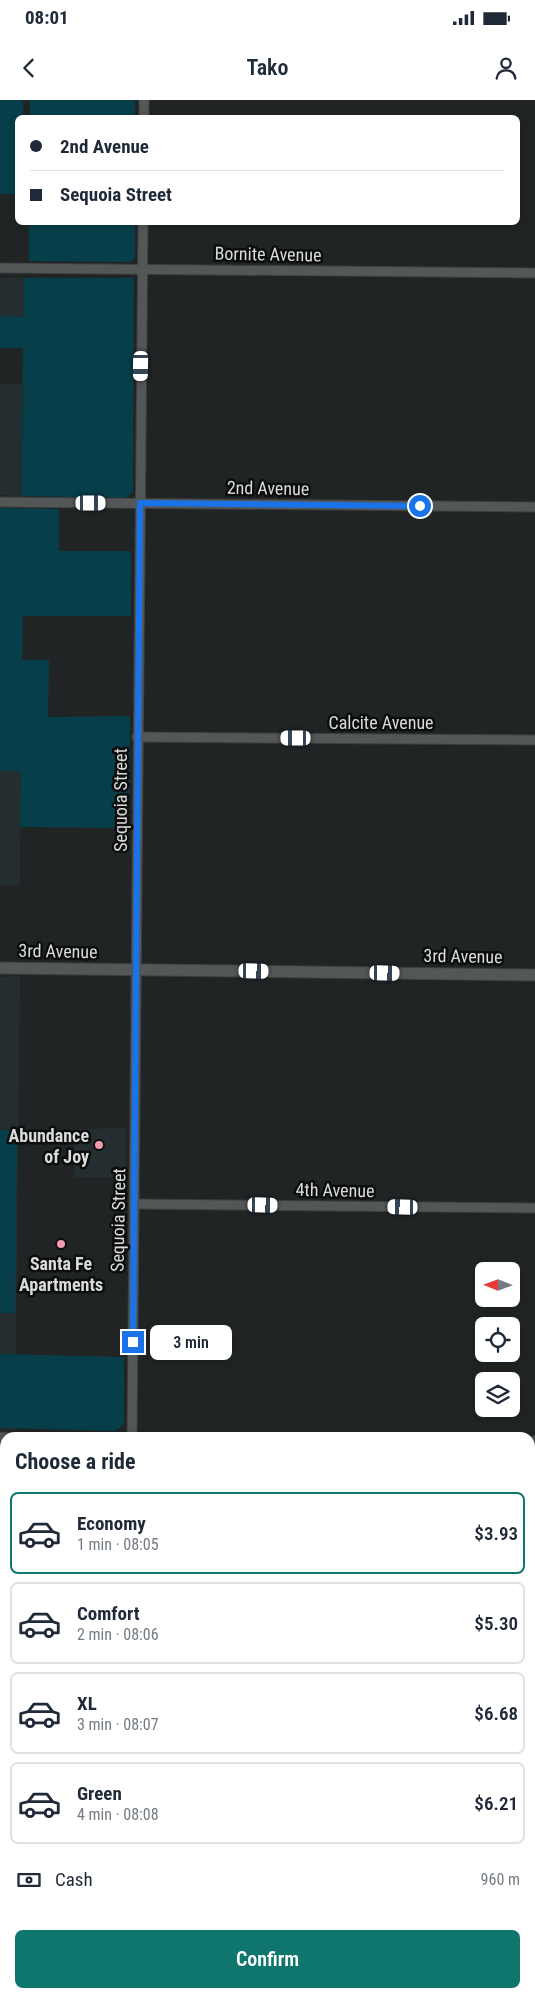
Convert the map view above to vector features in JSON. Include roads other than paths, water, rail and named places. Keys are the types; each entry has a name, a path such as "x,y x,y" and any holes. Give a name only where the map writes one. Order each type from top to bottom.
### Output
{"street":[{"path":"144,100 144,115"},
{"name":"Sequoia Street","path":"132,1432 143,225"},
{"name":"Bornite Avenue","path":"0,268 535,273"},
{"name":"2nd Avenue","path":"0,502 535,507"},
{"name":"Calcite Avenue","path":"137,737 535,740"},
{"name":"3rd Avenue","path":"0,968 535,975"},
{"name":"4th Avenue","path":"134,1204 535,1208"}],"place":[{"name":"Abundance of Joy","path":"99,1145"},
{"name":"Santa Fe Apartments","path":"61,1244"}]}
